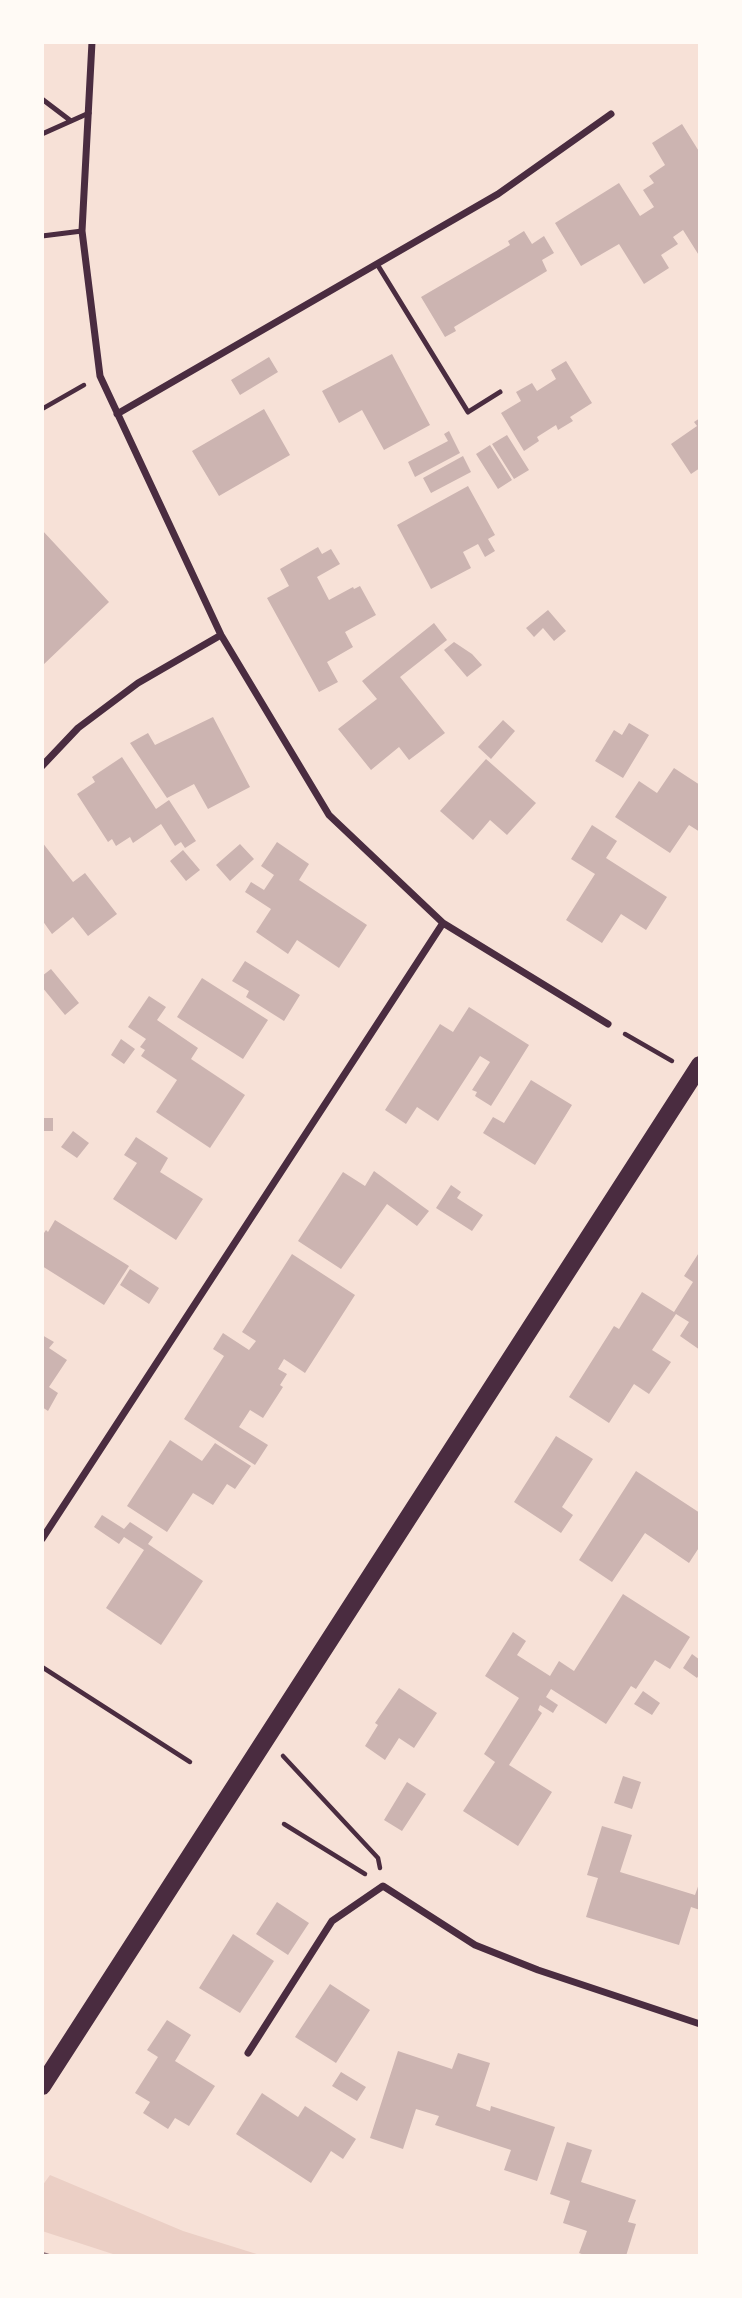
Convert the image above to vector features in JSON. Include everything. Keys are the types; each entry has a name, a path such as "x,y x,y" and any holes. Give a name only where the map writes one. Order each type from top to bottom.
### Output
{"main road":[{"path":"42,2086 697,1070"}],"street":[{"path":"92,42 82,231 100,376 221,635 328,814 443,923 608,1024"},
{"path":"117,414 498,194 611,114"},
{"path":"42,766 78,728 138,683 221,635"},
{"path":"42,1539 443,923"},
{"path":"248,2053 332,1921 383,1886 475,1945 538,1970 700,2024"}],"lane":[{"path":"42,99 72,121"},
{"path":"42,134 89,113"},
{"path":"42,236 82,231"},
{"path":"377,264 468,412 500,392"}],"path":[{"path":"42,410 100,376"},
{"path":"608,1024 697,1070"},
{"path":"42,1667 190,1762"},
{"path":"267,1738 378,1858 383,1886"},
{"path":"284,1824 383,1886"}],"shaded area":[{"path":"50,2175 183,2231 263,2256 119,2256 42,2231 42,2186"}],"building":[{"path":"682,124 700,153 700,257 683,230 673,237 678,244 661,255 669,268 644,284 619,244 581,266 555,223 619,183 640,216 654,207 643,190 654,183 649,176 665,165 652,143"},
{"path":"524,231 532,244 544,236 554,253 542,260 547,271 454,327 456,331 445,337 421,297 510,245 508,241"},
{"path":"392,354 430,425 384,450 362,410 339,423 322,391"},
{"path":"269,357 278,372 240,395 231,380"},
{"path":"566,361 592,403 570,417 573,421 558,430 556,425 537,437 539,441 524,451 501,413 521,401 516,392 532,383 537,391 556,379 551,370"},
{"path":"264,409 290,455 219,496 192,451"},
{"path":"700,418 700,468 691,474 671,444 697,426 694,422"},
{"path":"449,431 460,453 415,477 408,462 448,441 444,434"},
{"path":"507,435 529,470 514,479 492,444"},
{"path":"490,445 512,480 498,489 476,454"},
{"path":"463,456 471,472 431,493 423,478"},
{"path":"468,486 495,535 488,539 495,551 485,557 478,544 463,552 471,568 431,589 397,525"},
{"path":"42,530 109,602 42,666"},
{"path":"318,547 322,554 331,549 340,564 317,577 329,600 360,586 376,615 345,632 353,647 327,662 338,682 319,692 267,598 289,586 280,569"},
{"path":"548,610 566,631 554,641 543,628 534,637 526,628"},
{"path":"434,623 447,640 400,677 445,733 409,760 399,747 371,770 338,729 377,699 362,681"},
{"path":"454,642 472,654 482,665 467,677 444,650"},
{"path":"213,717 250,787 208,809 194,784 167,798 130,743 148,733 155,745"},
{"path":"503,720 515,731 491,759 478,747"},
{"path":"629,723 649,735 623,778 595,761 614,730 622,735"},
{"path":"122,757 156,809 169,800 196,841 185,848 181,842 175,846 161,824 133,843 130,837 116,846 112,839 108,842 77,794 95,782 92,777"},
{"path":"486,759 536,803 507,835 490,820 473,840 440,811"},
{"path":"674,768 700,785 700,832 689,825 670,853 615,817 639,781 657,793"},
{"path":"592,825 617,841 606,858 667,897 646,930 621,914 602,943 566,920 595,874 571,859"},
{"path":"42,842 73,882 85,873 117,914 88,936 73,917 52,934 42,920"},
{"path":"277,842 309,864 299,880 367,925 339,968 297,940 288,954 256,932 271,909 245,892 251,882 264,890 274,875 261,866"},
{"path":"240,844 254,859 230,881 216,865"},
{"path":"183,850 200,870 186,881 170,861"},
{"path":"245,961 300,995 284,1021 246,997 249,991 232,981"},
{"path":"51,969 79,1003 65,1015 42,987 42,976"},
{"path":"202,978 268,1020 243,1059 177,1017"},
{"path":"149,996 166,1007 157,1020 198,1048 191,1059 245,1095 210,1148 156,1112 177,1080 141,1056 145,1050 140,1047 146,1039 128,1027"},
{"path":"469,1007 529,1045 491,1106 475,1096 477,1092 472,1090 490,1062 480,1056 438,1121 417,1107 406,1124 385,1110 440,1024 453,1032"},
{"path":"121,1039 135,1049 124,1064 111,1055"},
{"path":"531,1080 572,1105 535,1165 483,1133 493,1117 504,1123"},
{"path":"42,1118 53,1118 53,1131 42,1131"},
{"path":"73,1131 89,1143 77,1158 61,1147"},
{"path":"136,1137 168,1158 160,1172 203,1199 176,1240 113,1199 137,1163 124,1155"},
{"path":"374,1171 429,1211 417,1226 387,1204 341,1269 298,1241 343,1172 365,1186"},
{"path":"451,1185 461,1192 457,1198 483,1215 472,1231 436,1208"},
{"path":"55,1220 129,1266 104,1305 42,1266 42,1236 46,1230 48,1232"},
{"path":"700,1251 700,1350 680,1336 689,1322 676,1314 652,1350 671,1362 649,1394 634,1384 609,1423 569,1397 614,1326 619,1329 642,1292 674,1312 693,1282 684,1276"},
{"path":"292,1254 355,1295 305,1373 284,1359 278,1369 287,1374 280,1385 283,1387 263,1418 250,1410 239,1427 268,1445 255,1465 184,1419 224,1356 213,1349 223,1333 249,1350 256,1341 242,1332"},
{"path":"130,1269 159,1288 149,1304 120,1285"},
{"path":"42,1335 54,1342 49,1348 67,1360 49,1387 58,1393 48,1411 42,1407"},
{"path":"556,1436 593,1459 562,1507 573,1515 561,1533 514,1502"},
{"path":"170,1440 202,1461 215,1443 251,1466 235,1489 227,1484 213,1505 193,1493 167,1532 127,1506"},
{"path":"636,1471 700,1513 700,1546 689,1563 645,1533 612,1582 579,1560"},
{"path":"102,1515 124,1529 130,1522 153,1537 148,1544 203,1581 161,1645 106,1608 144,1550 124,1537 119,1544 94,1527"},
{"path":"623,1594 690,1637 670,1669 655,1660 636,1689 631,1686 606,1724 551,1689 546,1697 558,1705 553,1713 540,1705 538,1710 542,1713 509,1765 552,1792 518,1846 463,1811 495,1762 484,1754 519,1698 485,1676 513,1632 526,1641 517,1655 550,1676 559,1661 574,1671"},
{"path":"692,1654 700,1660 700,1673 697,1678 683,1668"},
{"path":"399,1688 437,1713 414,1748 399,1738 385,1760 365,1746 378,1725 375,1723"},
{"path":"643,1691 660,1703 652,1715 634,1704"},
{"path":"623,1776 641,1782 632,1809 614,1803"},
{"path":"407,1782 426,1794 402,1831 384,1820"},
{"path":"602,1826 632,1835 620,1872 695,1895 700,1881 700,1910 691,1907 679,1945 586,1917 598,1878 587,1875"},
{"path":"277,1902 309,1923 288,1955 256,1934"},
{"path":"233,1934 274,1961 240,2013 199,1988"},
{"path":"330,1984 370,2010 336,2063 295,2037"},
{"path":"167,2020 191,2035 175,2061 215,2086 189,2126 175,2118 168,2129 143,2113 150,2102 135,2093 158,2057 147,2050"},
{"path":"398,2051 452,2069 458,2053 490,2063 476,2106 490,2111 491,2106 555,2127 537,2181 504,2170 511,2150 435,2125 439,2116 416,2109 403,2149 370,2138"},
{"path":"341,2072 366,2087 357,2101 332,2086"},
{"path":"262,2093 298,2117 305,2106 356,2139 343,2159 331,2151 311,2183 236,2134"},
{"path":"567,2142 592,2150 581,2182 636,2200 628,2222 636,2224 626,2256 587,2256 579,2253 587,2231 563,2223 570,2201 550,2194"}],"railway":[{"path":"42,2254 48,2256"}]}
